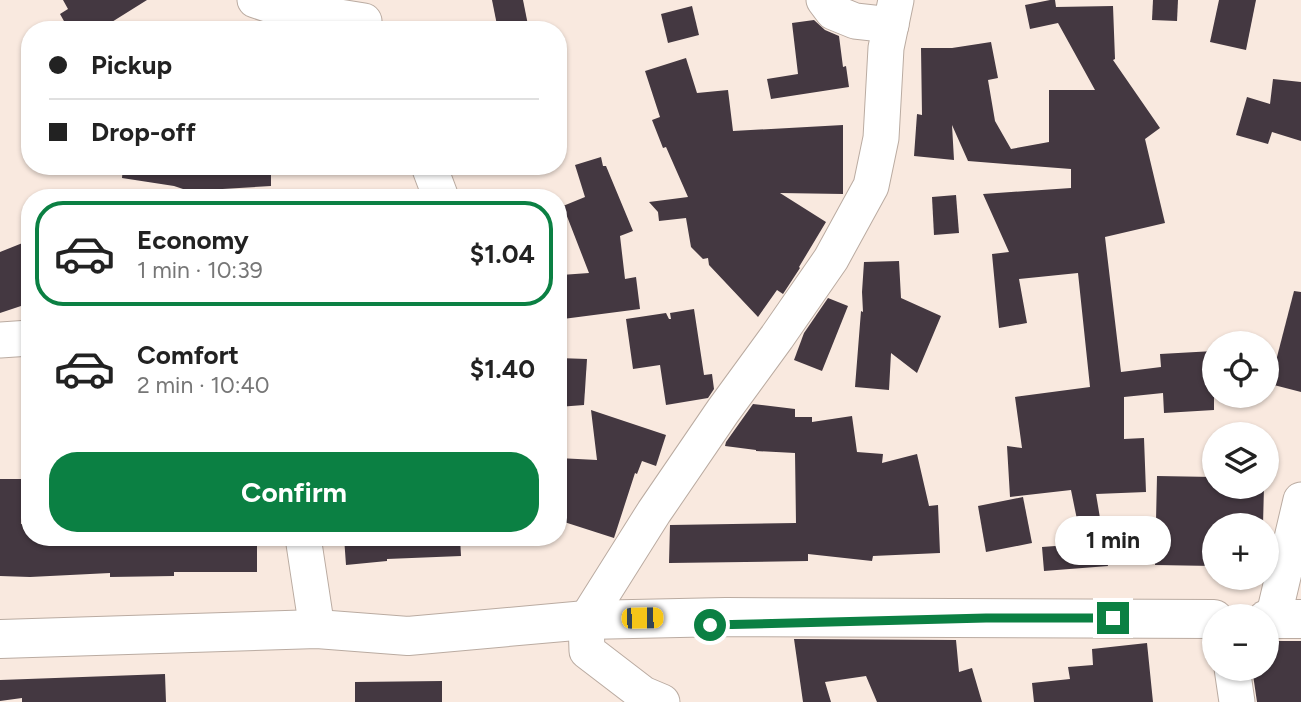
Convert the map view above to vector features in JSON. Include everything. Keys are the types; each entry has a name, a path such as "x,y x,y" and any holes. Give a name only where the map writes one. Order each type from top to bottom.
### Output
{"main road":[{"path":"0,641 317,629 408,636 586,620 726,617 1202,619"}],"street":[{"path":"255,0 276,7 365,17"},
{"path":"663,702 643,694 587,651 586,620 715,422 831,259 871,186 880,138 886,48 893,13 855,21 833,12 824,0"},
{"path":"0,340 21,339"},
{"path":"1280,619 1301,500"},
{"path":"304,546 317,629"},
{"path":"0,641 986,618"},
{"path":"1234,681 1237,702"}],"building":[{"path":"63,0 147,0 113,21 64,21 60,14 68,9"},
{"path":"492,0 523,0 527,21 496,21"},
{"path":"1055,0 1056,7 1113,6 1113,60 1160,128 1145,139 1165,223 1105,237 1121,372 1161,367 1160,354 1202,352 1202,408 1214,408 1164,413 1163,393 1124,397 1124,439 1144,438 1146,492 1096,494 1108,566 1044,571 1042,547 1082,544 1071,490 1010,497 1007,446 1022,448 1015,397 1090,387 1078,273 1019,279 1027,323 999,328 992,254 1009,252 983,194 1071,188 1071,169 968,161 952,125 954,160 914,156 917,114 922,115 921,48 952,48 991,42 998,78 988,80 995,121 1011,149 1049,142 1049,90 1095,90 1058,23 1030,29 1025,5"},
{"path":"1153,0 1178,0 1177,21 1152,20"},
{"path":"1219,0 1256,0 1246,50 1210,42"},
{"path":"692,6 699,35 668,43 661,14"},
{"path":"814,20 825,30 839,36 849,87 771,99 767,79 798,74 792,23"},
{"path":"686,58 697,93 728,90 733,131 843,125 843,194 780,193 826,222 783,294 777,290 758,317 709,265 708,258 703,259 691,247 686,218 659,221 658,212 649,202 688,197 652,120 660,117 645,71"},
{"path":"1273,79 1301,82 1301,141 1272,132 1268,144 1236,135 1247,97 1270,104"},
{"path":"601,157 603,166 606,166 633,231 620,236 625,279 636,277 640,309 567,318 567,275 589,273 567,216 567,204 585,197 575,165"},
{"path":"122,175 271,175 271,186 183,189 122,178"},
{"path":"956,195 959,233 934,235 932,197"},
{"path":"21,244 21,306 0,313 0,252"},
{"path":"899,261 901,298 941,316 917,373 891,353 889,390 855,387 861,311 863,312 864,262"},
{"path":"1294,291 1301,292 1301,392 1279,386 1279,349"},
{"path":"828,298 848,306 822,371 794,360 804,333"},
{"path":"694,309 704,375 712,374 714,389 708,398 666,405 660,365 633,369 626,319 666,313 671,319 670,313"},
{"path":"567,358 587,359 584,405 567,406"},
{"path":"753,404 795,409 795,417 812,417 812,422 852,416 857,452 883,454 882,463 917,454 929,506 938,505 940,553 873,556 872,561 808,554 808,561 669,563 670,525 796,523 795,453 725,446"},
{"path":"591,410 666,435 656,466 642,461 637,474 635,473 614,538 567,523 567,458 597,460"},
{"path":"1157,476 1202,477 1202,499 1264,499 1263,513 1202,513 1202,566 1155,565"},
{"path":"0,479 21,479 21,546 257,546 257,572 174,572 174,576 110,577 110,573 0,576"},
{"path":"1023,497 1032,543 986,552 978,506"},
{"path":"345,546 460,546 461,556 387,559 346,565"},
{"path":"794,639 956,640 959,672 972,668 982,702 877,702 866,676 825,682 831,702 803,702"},
{"path":"1279,641 1301,641 1301,702 1257,702 1254,681 1279,681"},
{"path":"1147,643 1153,702 1034,702 1032,683 1070,679 1068,667 1093,665 1092,649"},
{"path":"165,674 166,702 22,702 22,698 0,701 0,680"},
{"path":"442,681 442,702 355,702 355,682"}],"route":[{"path":"710,625 986,618 1113,618"}]}
